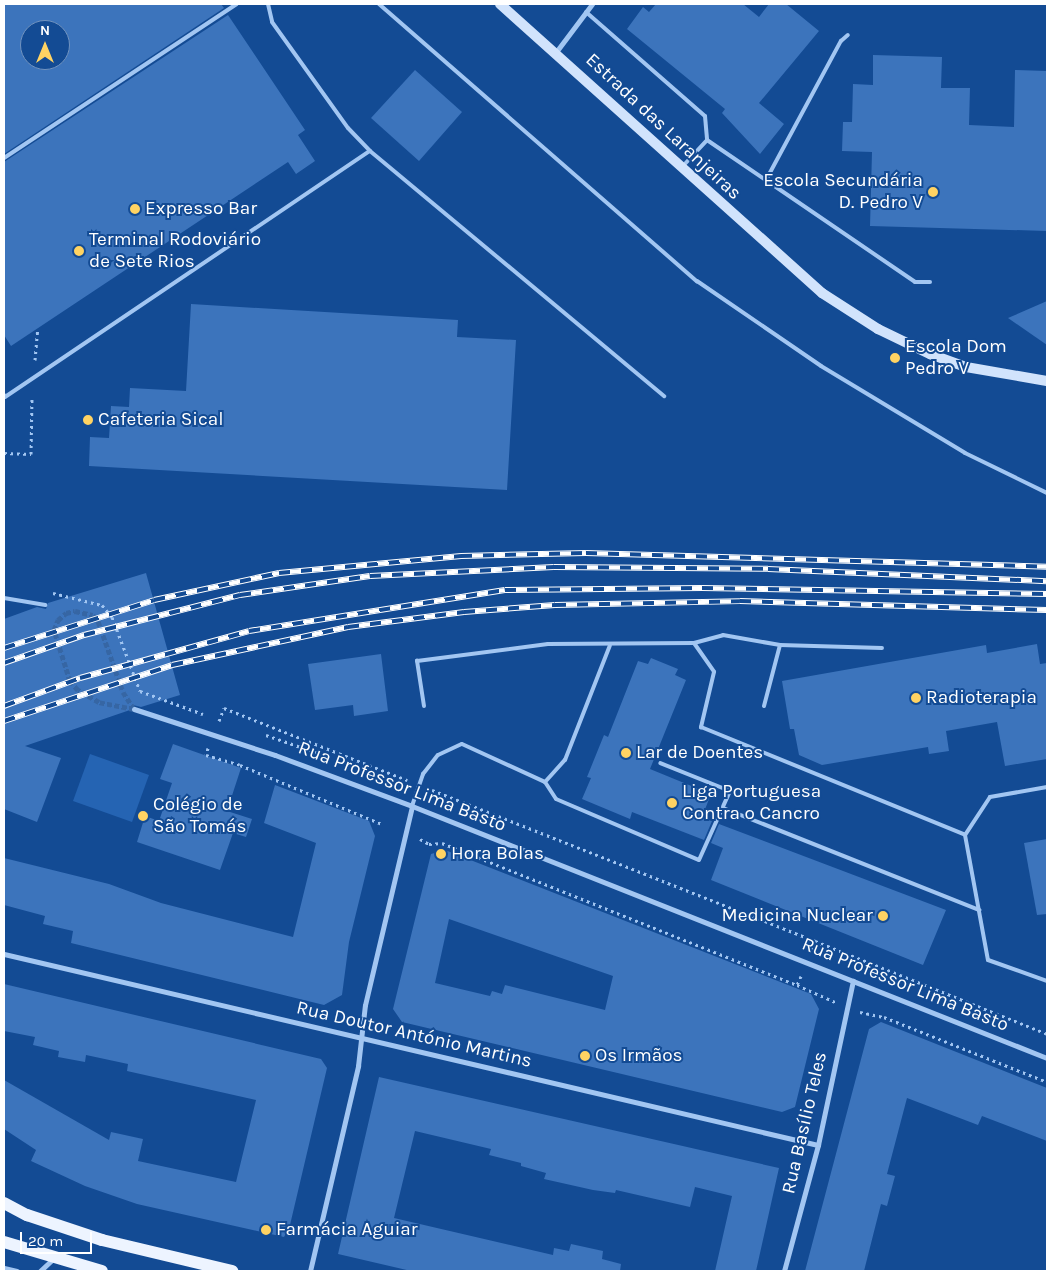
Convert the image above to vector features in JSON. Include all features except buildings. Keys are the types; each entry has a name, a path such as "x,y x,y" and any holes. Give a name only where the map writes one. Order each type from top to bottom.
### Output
{"main road":[{"name":"Estrada das Laranjeiras","path":"500,4 556,52 681,169 822,293 878,329 930,354 966,366 1047,381"},
{"path":"4,1203 27,1215 102,1240 232,1271"},
{"path":"4,1242 102,1271"}],"street":[{"path":"556,52 592,4"},
{"name":"Rua Professor Lima Basto","path":"134,709 267,752 412,806 1047,1058"},
{"path":"310,1271 358,1066 364,1005 412,806"},
{"name":"Rua Doutor António Martins","path":"4,954 818,1145"},
{"name":"Rua Basílio Teles","path":"784,1271 818,1145 853,981"},
{"path":"40,1271 54,1258"},
{"path":"4,1268 17,1271"}],"lane":[{"path":"4,158 237,4"},
{"path":"268,4 272,22 348,128 370,151 664,396"},
{"path":"380,4 697,281 830,371 965,453 1047,493"},
{"path":"586,12 706,116 707,140 681,169"},
{"path":"766,180 841,41 848,35"},
{"path":"707,140 915,282 930,282"},
{"path":"4,395 5,397 370,151"},
{"path":"4,598 45,605"},
{"path":"424,706 417,661 548,644 694,643 723,635 780,645 882,648"},
{"path":"694,643 714,672 701,727 966,835"},
{"path":"545,782 565,760 610,645"},
{"path":"764,706 780,645"},
{"path":"412,806 423,774 438,755 462,744 545,782 556,799 699,860 730,792 660,763"},
{"path":"1047,787 990,797 966,835 988,960 1047,981"},
{"path":"723,808 979,910"}],"path":[{"path":"4,453 31,454 33,378 38,328"},
{"path":"51,593 95,601 107,610 140,691 226,723"},
{"path":"262,734 328,757"},
{"path":"406,834 430,844 442,843 797,985"},
{"path":"804,945 818,951"}],"shaded area":[{"path":"90,754 149,775 132,822 73,801"}],"tunnel":[{"path":"75,611 93,615 98,621 123,692 134,709 99,702 78,690 70,681 54,630 58,620 66,613 75,611"}],"railway":[{"path":"4,648 154,600 279,573 461,556 586,553 1047,567"},
{"path":"4,663 84,635 240,595 370,576 554,567 768,569 1047,581"},
{"path":"4,706 80,678 249,631 505,590 702,588 1047,594"},
{"path":"4,721 172,665 348,627 464,612 555,605 740,601 1047,610"}],"place":[{"name":"Escola Secundária D. Pedro V","path":"933,192"},
{"name":"Expresso Bar","path":"135,209"},
{"name":"Terminal Rodoviário de Sete Rios","path":"79,251"},
{"name":"Escola Dom Pedro V","path":"895,358"},
{"name":"Cafeteria Sical","path":"88,420"},
{"name":"Radioterapia","path":"916,698"},
{"name":"Lar de Doentes","path":"626,753"},
{"name":"Liga Portuguesa Contra o Cancro","path":"672,803"},
{"name":"Colégio de São Tomás","path":"143,816"},
{"name":"Hora Bolas","path":"441,854"},
{"name":"Medicina Nuclear","path":"883,916"},
{"name":"Os Irmãos","path":"585,1056"},
{"name":"Farmácia Aguiar","path":"266,1230"}]}
